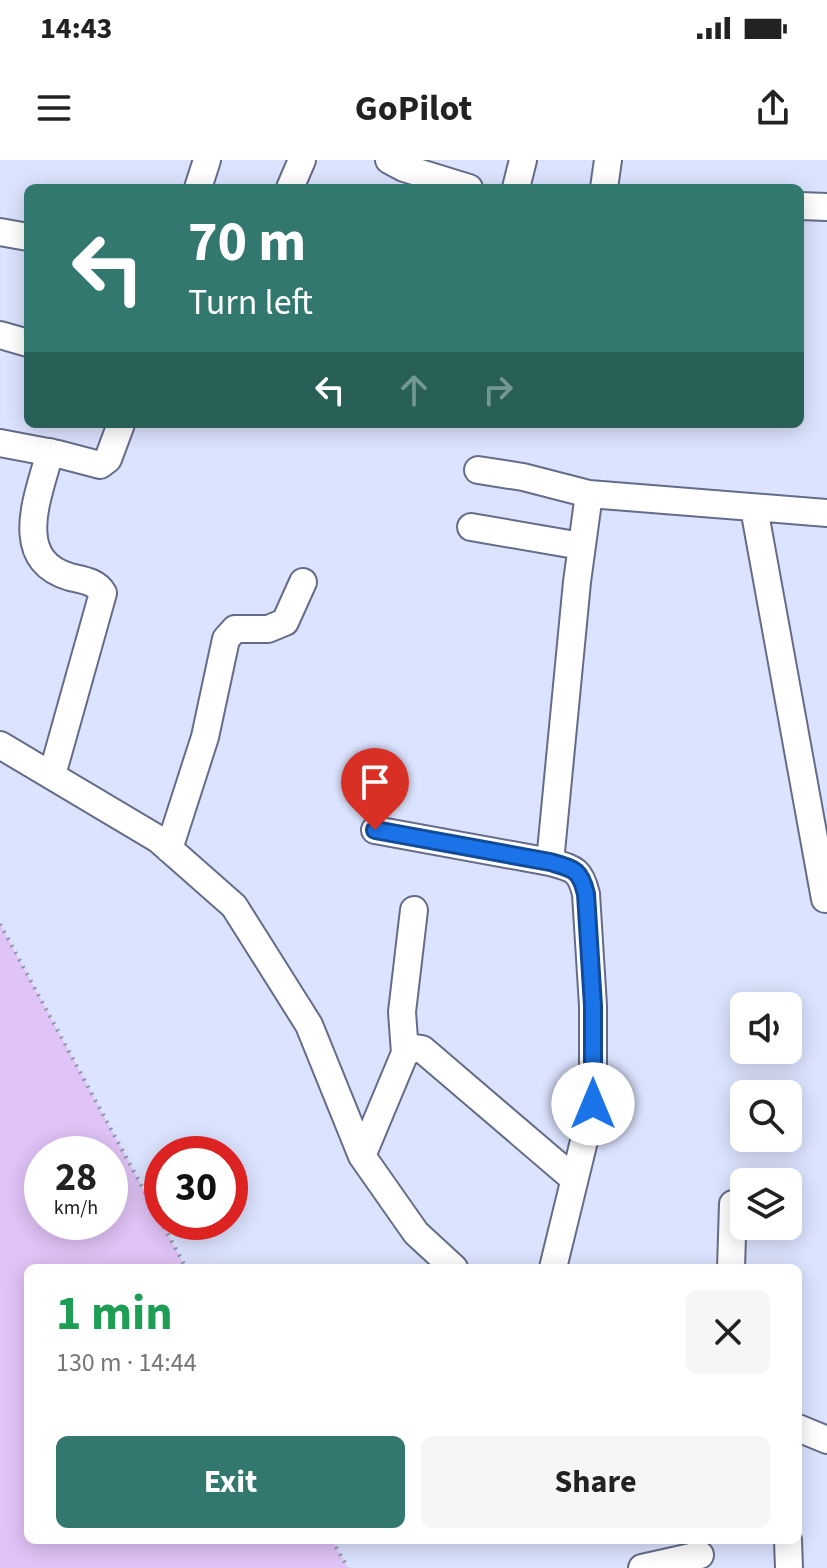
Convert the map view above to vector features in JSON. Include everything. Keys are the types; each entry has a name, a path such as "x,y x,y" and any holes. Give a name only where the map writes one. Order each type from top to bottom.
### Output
{"street":[{"path":"199,184 207,160"},
{"path":"292,184 302,160"},
{"path":"517,184 523,160"},
{"path":"605,184 608,160"},
{"path":"397,162 458,184"},
{"path":"804,206 827,207"},
{"path":"0,232 24,236"},
{"path":"0,335 24,342"},
{"path":"0,443 104,464 119,428"},
{"path":"50,452 32,521 33,537 49,569 93,583 103,593 52,775"},
{"path":"478,470 523,477 589,494 827,513"},
{"path":"550,862 581,546 589,494"},
{"path":"754,508 825,899"},
{"path":"471,527 581,546"},
{"path":"169,849 205,737 229,632 278,627 292,611 303,582"},
{"path":"0,745 158,839 234,906 309,1025 362,1156 416,1233 447,1264"},
{"path":"375,830 550,862 572,868 582,877 586,894 593,1006 593,1104 554,1264"},
{"path":"362,1156 405,1053 402,1012 414,910"},
{"path":"405,1053 415,1048 422,1049 574,1179"},
{"path":"731,1264 732,1240"},
{"path":"802,1430 827,1440"},
{"path":"788,1544 789,1568"},
{"path":"642,1568 700,1554"}],"path":[{"path":"0,924 184,1264"},
{"path":"334,1544 348,1568"}],"shaded area":[{"path":"0,924 115,1136 24,1136 24,1240 128,1240 128,1161 144,1190 144,1240 171,1240 184,1264 24,1264 24,1544 334,1544 348,1568 0,1568"}],"route":[{"path":"375,830 550,862 572,868 582,877 586,894 593,1006 593,1104"}]}
